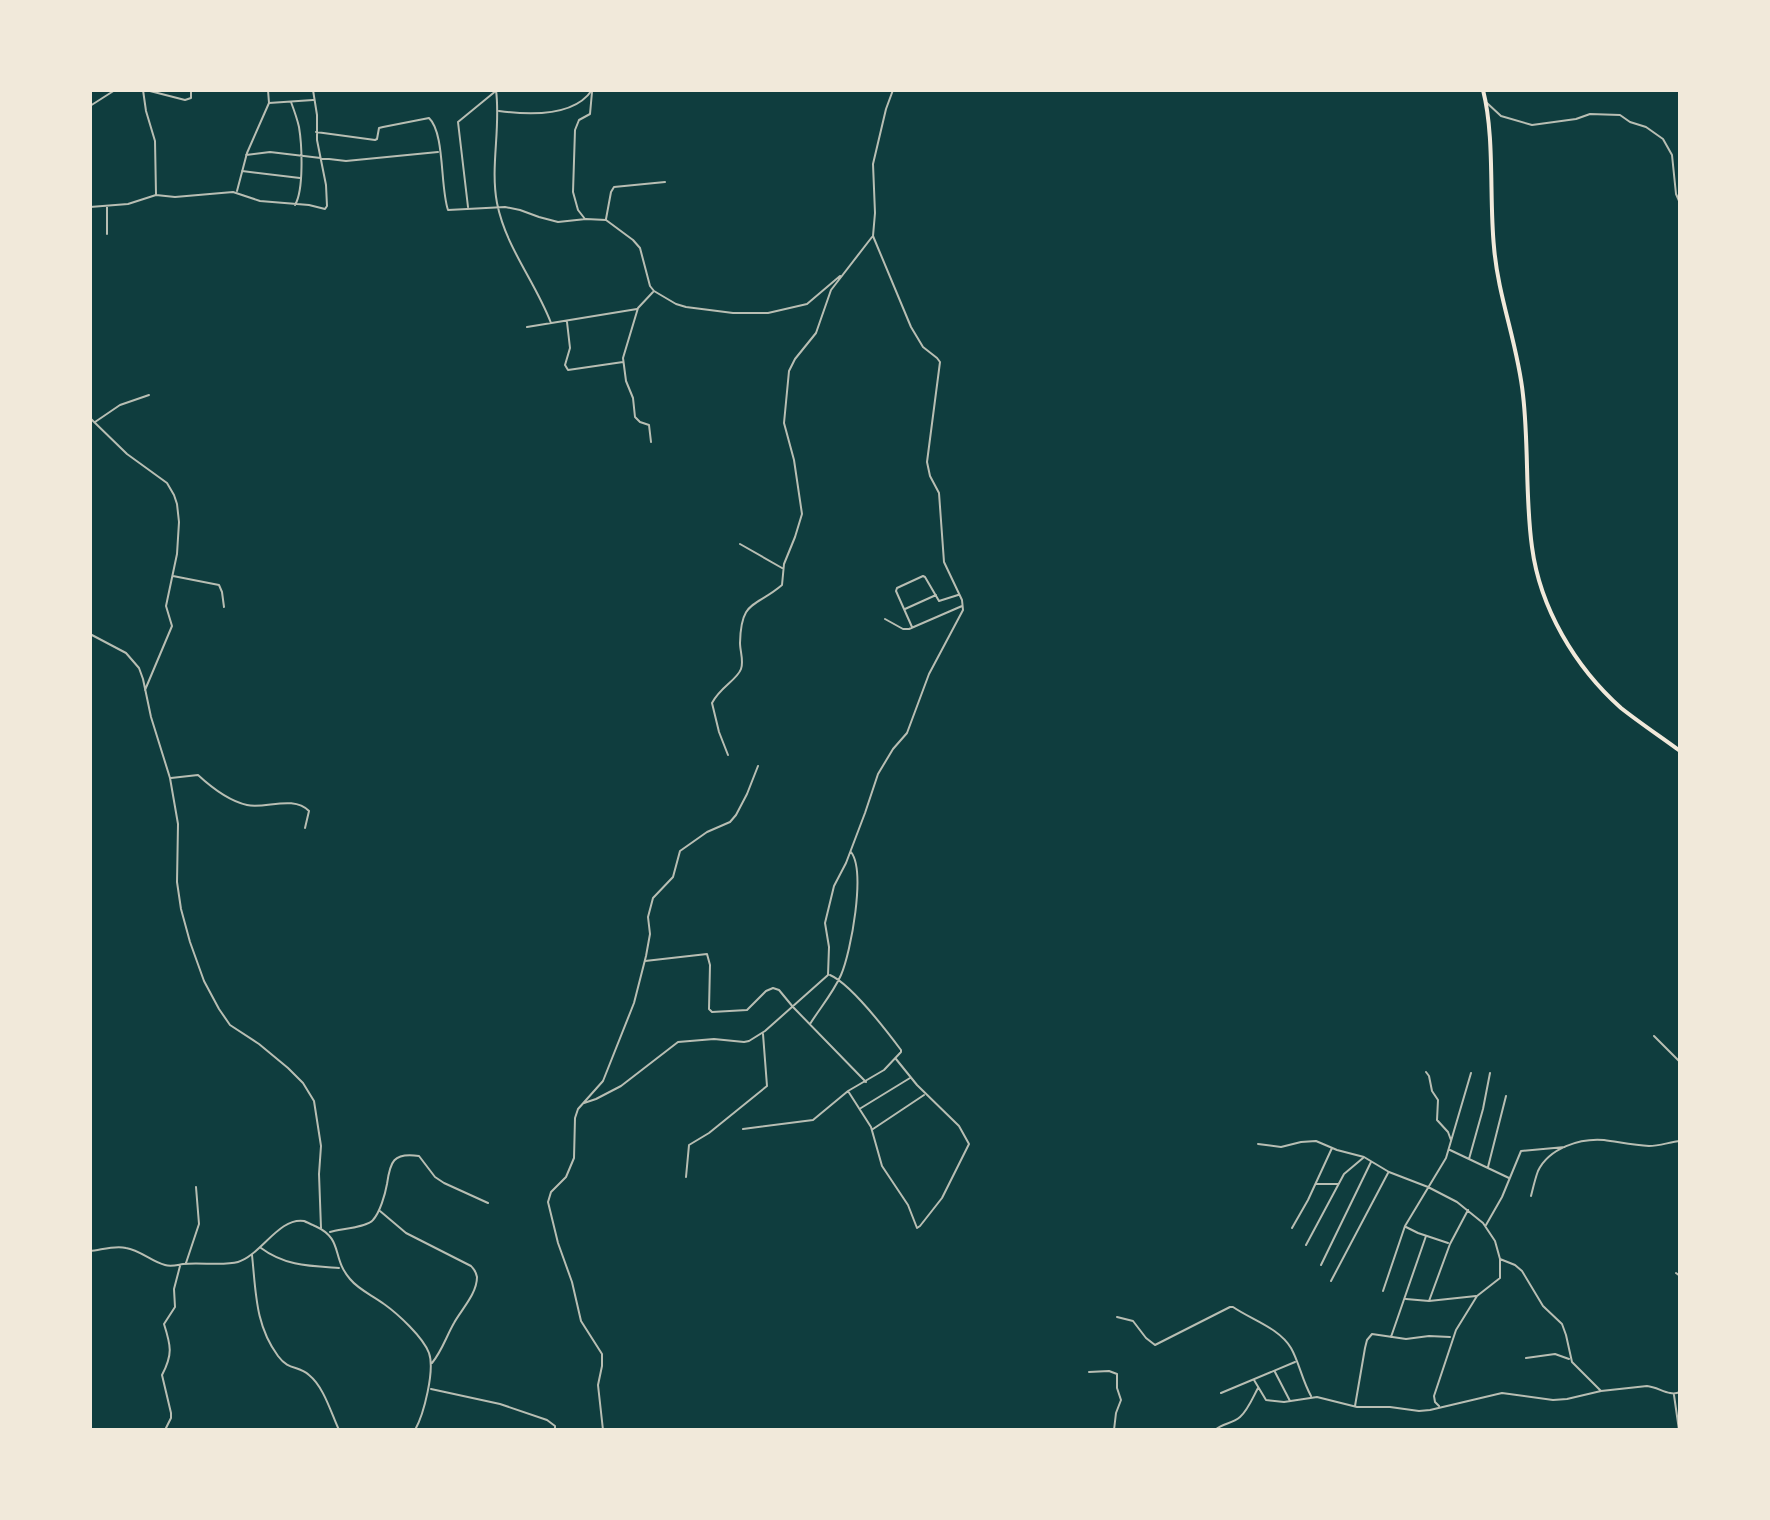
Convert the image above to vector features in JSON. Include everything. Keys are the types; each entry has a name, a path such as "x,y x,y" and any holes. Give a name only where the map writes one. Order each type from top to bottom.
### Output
{"highway":[{"path":"1483,90 1495,257 1523,393 1528,502 1536,569 1552,616 1580,662 1622,709 1680,751"}],"street":[{"path":"90,106 115,90"},
{"path":"156,195 155,141 146,111 144,90 185,100 191,98 191,90"},
{"path":"236,192 246,155 269,103 268,90"},
{"path":"90,207 134,203 156,195 175,197 236,192 252,199 309,205 324,210 327,208 326,185 316,132 313,90"},
{"path":"496,90 495,174 498,207 508,241 541,298 551,323"},
{"path":"469,209 458,122 496,90"},
{"path":"584,1103 621,1086 678,1042 714,1039 746,1042 762,1033 829,974 825,922 834,886 845,867 879,771 907,733 929,674 958,621 963,605 945,565 939,493 930,476 927,460 940,362 923,348 914,332 873,236 873,164 893,90"},
{"path":"498,111 524,113 563,109 578,104 592,91"},
{"path":"586,219 580,214 573,196 575,126 590,114 592,91"},
{"path":"269,103 314,99"},
{"path":"291,102 298,123 301,156 300,195 295,205"},
{"path":"1486,102 1501,116 1532,125 1590,114 1619,115 1646,127 1663,139 1672,155 1676,194 1680,203"},
{"path":"316,132 375,140 379,128 429,118 434,124 448,210 498,207 513,208 558,222 606,220 640,248 647,280 654,291 686,307 745,314 774,313 807,304 840,276"},
{"path":"246,155 270,152 357,160 439,152"},
{"path":"242,171 301,178"},
{"path":"606,220 611,192 615,187 665,182"},
{"path":"107,206 107,234"},
{"path":"728,755 712,703 719,690 742,667 740,646 743,615 757,601 781,587 783,569 802,514 794,460 784,423 789,371 800,351 816,333 829,292 873,236"},
{"path":"651,442 649,425 635,417 623,362 638,308 654,291"},
{"path":"527,327 638,308"},
{"path":"567,321 570,348 565,365 568,370 623,362"},
{"path":"94,422 120,405 149,395"},
{"path":"90,418 127,454 171,489 177,504 177,554 166,606 172,626 145,692"},
{"path":"740,544 783,569"},
{"path":"173,576 219,585 224,607"},
{"path":"912,627 897,588 923,576 939,601 960,595"},
{"path":"904,609 936,595"},
{"path":"885,619 903,629 963,605"},
{"path":"90,634 117,647 139,668 170,778 178,824 177,882 181,909 204,981 230,1025 288,1068 303,1083 314,1101 321,1146 321,1228"},
{"path":"603,1430 598,1385 602,1354 581,1321 548,1202 551,1192 566,1177 574,1158 578,1109 603,1081 634,1003 645,961 650,934 650,908 655,896 673,877 679,852 695,839 732,820 758,766"},
{"path":"170,778 198,775 211,787 246,805 299,805 309,811 305,828"},
{"path":"810,1024 839,980 849,952 854,923 856,867 855,856 850,851"},
{"path":"645,961 707,954 710,965 710,1012 747,1010 764,993 773,988 779,990 866,1082"},
{"path":"743,1129 812,1120 848,1091 884,1070 901,1050 873,1015 839,980 829,974"},
{"path":"686,1177 689,1145 709,1133 767,1086 762,1033"},
{"path":"1654,1036 1680,1062"},
{"path":"848,1091 872,1129 882,1166 908,1205 917,1228 936,1208 970,1146 959,1126 896,1059"},
{"path":"1426,1072 1438,1100 1437,1120 1452,1142"},
{"path":"1383,1291 1405,1226 1444,1162 1471,1073"},
{"path":"1469,1159 1490,1073"},
{"path":"860,1109 911,1078"},
{"path":"872,1129 926,1094"},
{"path":"1488,1167 1506,1096"},
{"path":"1531,1196 1543,1164 1565,1147 1582,1140 1653,1146 1680,1141"},
{"path":"1258,1144 1281,1147 1310,1141 1364,1157 1389,1172 1457,1202 1485,1226 1495,1241 1500,1259 1500,1278 1477,1296 1452,1337 1434,1396 1440,1407"},
{"path":"1485,1226 1502,1197 1521,1151 1565,1147"},
{"path":"1292,1228 1332,1148"},
{"path":"1449,1149 1510,1179"},
{"path":"329,1233 366,1225 374,1219 387,1187 390,1166 398,1158 419,1156 435,1177 488,1203"},
{"path":"1306,1245 1339,1184 1349,1169 1364,1157"},
{"path":"1321,1265 1371,1161"},
{"path":"1331,1281 1389,1172"},
{"path":"1315,1184 1339,1184"},
{"path":"165,1430 171,1413 162,1375 169,1365 171,1350 164,1324 175,1307 174,1289 199,1224 196,1187"},
{"path":"378,1210 406,1233 471,1266 475,1271 475,1287 431,1364"},
{"path":"1429,1301 1450,1244 1468,1210"},
{"path":"90,1251 128,1248 163,1265 236,1262 260,1248 275,1232 293,1223 302,1221 321,1228 329,1233 341,1268 353,1283 384,1304 408,1326 430,1355 428,1389 415,1430"},
{"path":"1405,1226 1450,1244"},
{"path":"1391,1338 1426,1236"},
{"path":"260,1248 276,1259 341,1268"},
{"path":"252,1254 262,1329 286,1366 303,1371 312,1378 339,1430"},
{"path":"1500,1259 1522,1271 1543,1306 1562,1324 1570,1359"},
{"path":"1676,1273 1680,1276"},
{"path":"1405,1299 1429,1301 1477,1296"},
{"path":"1117,1317 1133,1321 1155,1345 1232,1307 1284,1338 1312,1397"},
{"path":"1355,1407 1367,1340 1374,1333 1391,1338 1452,1337"},
{"path":"1526,1358 1555,1354 1570,1359 1601,1391"},
{"path":"1221,1393 1296,1362"},
{"path":"1275,1371 1290,1401"},
{"path":"1089,1372 1117,1374 1121,1400 1114,1430"},
{"path":"1254,1380 1266,1400 1276,1403 1312,1397 1355,1407 1398,1407 1424,1411 1502,1393 1553,1400 1647,1386 1674,1394 1680,1392"},
{"path":"1215,1430 1239,1418 1258,1388"},
{"path":"428,1389 500,1404 547,1420 555,1426 555,1430"},
{"path":"1674,1394 1679,1430"}]}
